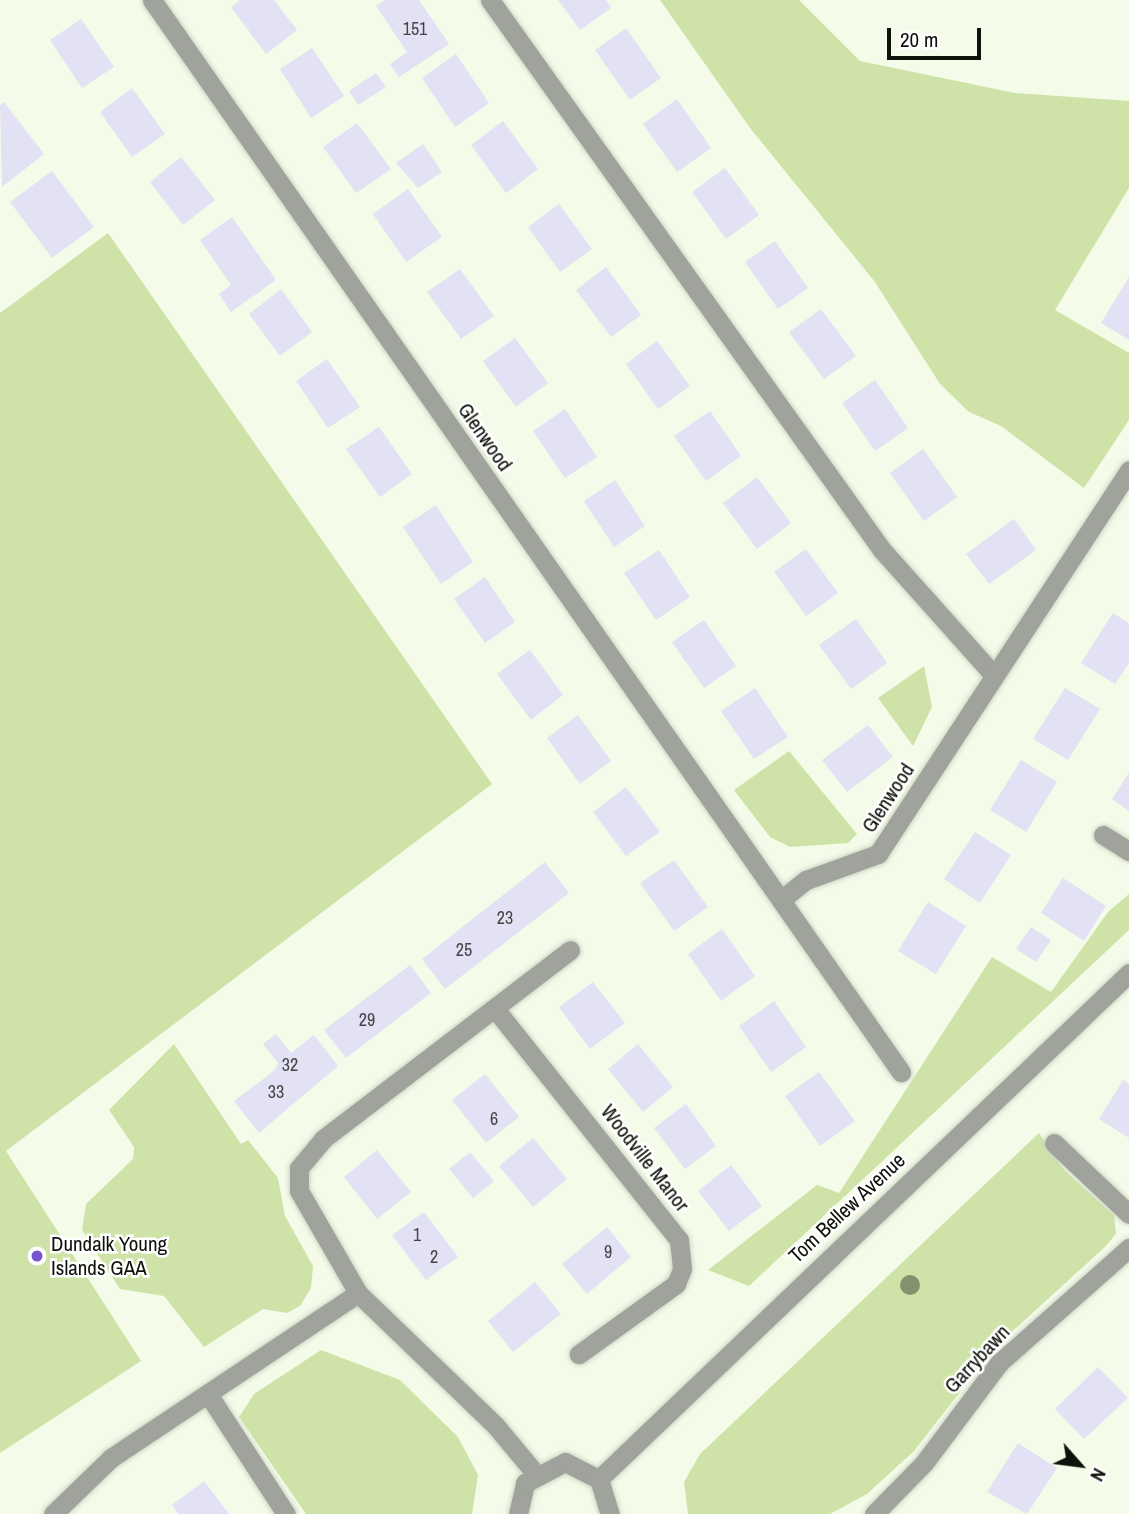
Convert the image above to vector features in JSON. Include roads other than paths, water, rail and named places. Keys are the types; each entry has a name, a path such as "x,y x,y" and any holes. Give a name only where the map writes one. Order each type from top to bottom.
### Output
{"street":[{"name":"Glenwood","path":"152,0 901,1072"},
{"path":"490,0 882,550 993,674"},
{"name":"Glenwood","path":"781,900 806,880 878,854 993,674 1129,470"},
{"path":"1103,835 1129,851"},
{"path":"535,1473 495,1424 358,1293 299,1191 299,1168 323,1139 496,1010 570,950"},
{"name":"Tom Bellew Avenue","path":"599,1479 1129,974"},
{"name":"Woodville Manor","path":"496,1010 679,1240 682,1269 676,1284 579,1354"},
{"path":"1054,1143 1129,1214"},
{"name":"Garrybawn","path":"874,1514 924,1462 999,1363 1129,1248"},
{"path":"53,1514 111,1458 358,1293"},
{"path":"208,1394 286,1514"},
{"path":"518,1514 519,1496 535,1473 565,1462 599,1479 610,1514"}],"place":[{"name":"Dundalk Young Islands GAA","path":"37,1256"}]}
